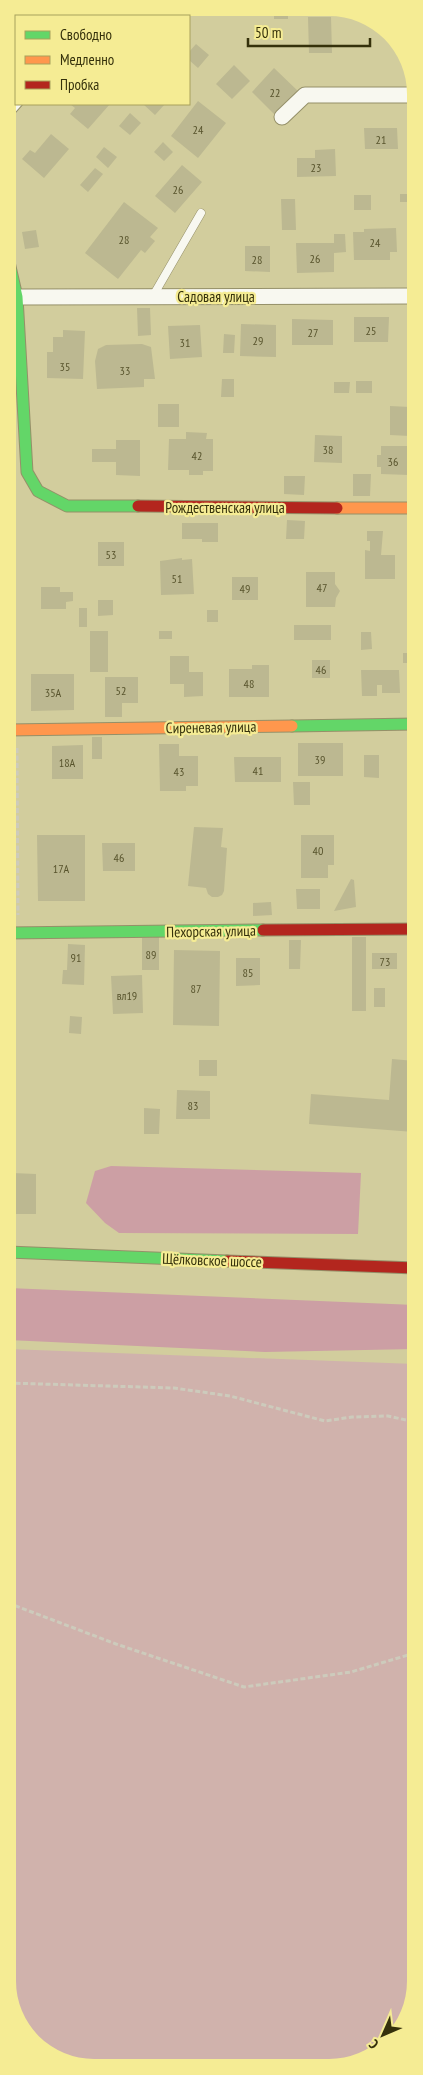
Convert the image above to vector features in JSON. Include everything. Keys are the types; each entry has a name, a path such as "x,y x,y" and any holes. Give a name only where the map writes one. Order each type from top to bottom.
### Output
{"street":[{"path":"282,117 305,95 407,95"},
{"path":"16,293 17,297"},
{"name":"Садовая улица","path":"17,297 407,296"},
{"name":"Рождественская улица","path":"17,297 27,472 38,491 67,506 407,508"},
{"name":"Сиреневая улица","path":"16,729 407,724"},
{"name":"Пехорская улица","path":"16,933 407,929"},
{"name":"Щёлковское шоссе","path":"16,1252 407,1268"}],"lane":[{"path":"153,296 202,213"}],"path":[{"path":"16,1383 174,1388 230,1396 325,1421 352,1417 388,1416 407,1420"},
{"path":"16,1606 116,1644 244,1687 350,1672 407,1655"}],"shaded area":[{"path":"111,1166 361,1173 358,1234 119,1233 105,1223 86,1203 95,1171"},
{"path":"16,1288 407,1305 407,1349 265,1352 16,1340"},
{"path":"16,1349 407,1364 407,1986 404,2001 394,2024 376,2043 363,2051 354,2055 329,2059 94,2059 64,2053 47,2043 32,2028 24,2015 19,2001 16,1981"}],"building":[{"path":"274,16 288,16 288,19 274,19"},
{"path":"308,17 331,17 332,53 309,53"},
{"path":"196,44 209,55 198,68 190,61 190,51"},
{"path":"234,65 250,81 232,99 216,84"},
{"path":"274,68 299,92 276,116 252,92"},
{"path":"198,101 226,123 198,158 171,136"},
{"path":"71,105 109,105 88,129 70,114 75,108"},
{"path":"144,105 164,105 155,115"},
{"path":"130,113 141,123 130,135 119,126"},
{"path":"364,128 397,128 398,149 365,149"},
{"path":"51,134 69,149 44,178 22,159 30,150 35,153"},
{"path":"163,142 173,152 164,161 154,152"},
{"path":"104,147 117,157 108,168 96,157"},
{"path":"335,149 336,176 297,177 297,158 315,158 315,150"},
{"path":"182,165 202,182 175,213 155,196"},
{"path":"95,168 103,174 88,192 80,185"},
{"path":"400,194 407,194 407,202 400,202"},
{"path":"354,195 371,195 371,210 354,210"},
{"path":"281,199 295,199 296,230 282,230"},
{"path":"124,202 158,228 150,237 155,241 145,253 141,250 118,279 85,253"},
{"path":"396,228 397,252 390,252 390,260 354,260 353,232 364,232 364,229"},
{"path":"36,230 39,247 25,249 22,232"},
{"path":"334,234 345,234 346,252 334,253 334,272 297,273 296,243 334,243"},
{"path":"245,246 270,246 270,272 245,271"},
{"path":"137,308 150,308 151,335 138,336"},
{"path":"354,317 389,317 388,342 354,342"},
{"path":"292,319 333,320 333,345 292,345"},
{"path":"241,324 276,325 276,357 240,356"},
{"path":"200,325 202,357 170,359 168,326"},
{"path":"63,330 85,331 83,379 47,378 47,352 53,352 53,337 63,337"},
{"path":"224,334 235,335 234,353 223,353"},
{"path":"142,344 151,347 155,379 144,379 144,387 97,389 95,361 98,349 106,345"},
{"path":"222,379 234,379 234,397 221,397"},
{"path":"356,381 372,381 372,393 356,393"},
{"path":"334,382 350,382 349,393 334,393"},
{"path":"158,404 179,404 179,427 158,427"},
{"path":"390,406 407,407 407,436 390,435"},
{"path":"186,432 207,433 206,439 213,439 213,471 203,471 203,475 189,475 189,470 168,470 169,439 186,439"},
{"path":"315,435 342,436 342,463 314,462"},
{"path":"116,440 140,440 140,476 116,475 116,462 92,462 92,449 116,449"},
{"path":"381,446 407,446 407,475 381,474 381,467 377,467 377,455 381,455"},
{"path":"353,474 371,474 370,496 353,496"},
{"path":"284,476 305,476 304,495 284,494"},
{"path":"287,520 305,521 304,539 286,539"},
{"path":"182,523 218,523 218,542 202,542 202,539 182,539"},
{"path":"367,531 383,531 381,555 395,555 395,579 365,579 365,550 370,551"},
{"path":"98,542 124,542 124,566 98,566"},
{"path":"182,558 182,560 192,559 194,594 161,595 160,561"},
{"path":"306,572 335,572 335,584 340,591 336,598 335,607 306,607"},
{"path":"232,577 258,577 258,600 232,600"},
{"path":"41,587 60,587 60,592 73,592 73,601 66,602 66,609 41,609"},
{"path":"98,600 113,600 113,615 98,616"},
{"path":"79,608 87,608 87,627 79,627"},
{"path":"207,610 218,610 218,622 207,622"},
{"path":"294,625 331,625 331,640 294,640"},
{"path":"90,631 108,631 108,672 90,672"},
{"path":"159,631 172,631 172,639 159,639"},
{"path":"361,632 371,632 372,649 361,650"},
{"path":"403,653 407,653 407,663 403,663"},
{"path":"170,656 189,656 189,672 203,672 203,696 184,697 184,684 170,684"},
{"path":"312,660 330,660 330,678 312,678"},
{"path":"252,665 269,665 269,697 229,697 229,669 252,669"},
{"path":"361,670 399,670 400,693 382,693 382,685 377,685 377,696 362,696"},
{"path":"31,674 74,674 74,710 31,711"},
{"path":"105,677 138,677 138,703 122,703 122,717 105,717"},
{"path":"92,737 102,737 102,759 92,759"},
{"path":"298,743 343,743 343,776 298,776"},
{"path":"159,744 179,744 179,756 198,756 198,786 186,786 186,791 160,791"},
{"path":"83,745 83,779 52,779 52,746"},
{"path":"364,755 379,755 379,778 364,777"},
{"path":"234,757 281,757 281,782 235,782"},
{"path":"293,782 310,782 310,805 294,805"},
{"path":"194,827 223,828 221,847 227,848 224,891 218,897 212,897 208,894 206,888 188,886"},
{"path":"37,835 85,835 85,901 38,901"},
{"path":"301,835 334,835 334,865 328,865 328,878 301,878"},
{"path":"102,843 135,843 135,871 103,871"},
{"path":"351,879 354,880 356,907 334,911"},
{"path":"296,889 320,889 320,909 297,909"},
{"path":"271,902 272,915 253,916 253,903"},
{"path":"159,937 159,970 142,970 142,938"},
{"path":"352,937 366,937 366,1011 352,1011"},
{"path":"289,940 301,940 300,969 289,969"},
{"path":"68,944 85,945 84,985 62,984 63,970 67,970"},
{"path":"174,950 220,951 219,1026 173,1025"},
{"path":"372,953 397,953 397,969 372,969"},
{"path":"236,958 260,958 260,985 236,986"},
{"path":"142,975 143,1013 113,1014 111,976"},
{"path":"374,988 385,988 385,1007 374,1007"},
{"path":"70,1016 82,1017 81,1034 69,1033"},
{"path":"392,1059 407,1060 407,1131 309,1124 311,1094 389,1100"},
{"path":"199,1060 217,1060 217,1076 199,1076"},
{"path":"177,1090 210,1091 210,1119 176,1119"},
{"path":"144,1108 160,1109 159,1134 144,1134"},
{"path":"16,1173 36,1174 36,1214 16,1214"}],"traffic: fast":[{"path":"16,293 27,472 38,491 67,506 138,506"},
{"path":"292,726 407,724"},
{"path":"16,933 263,930"},
{"path":"16,1252 227,1261"}],"traffic: slow":[{"path":"337,508 407,508"},
{"path":"16,730 292,726"}],"traffic: jam":[{"path":"138,506 337,508"},
{"path":"263,930 407,929"},
{"path":"227,1261 407,1268"}]}
